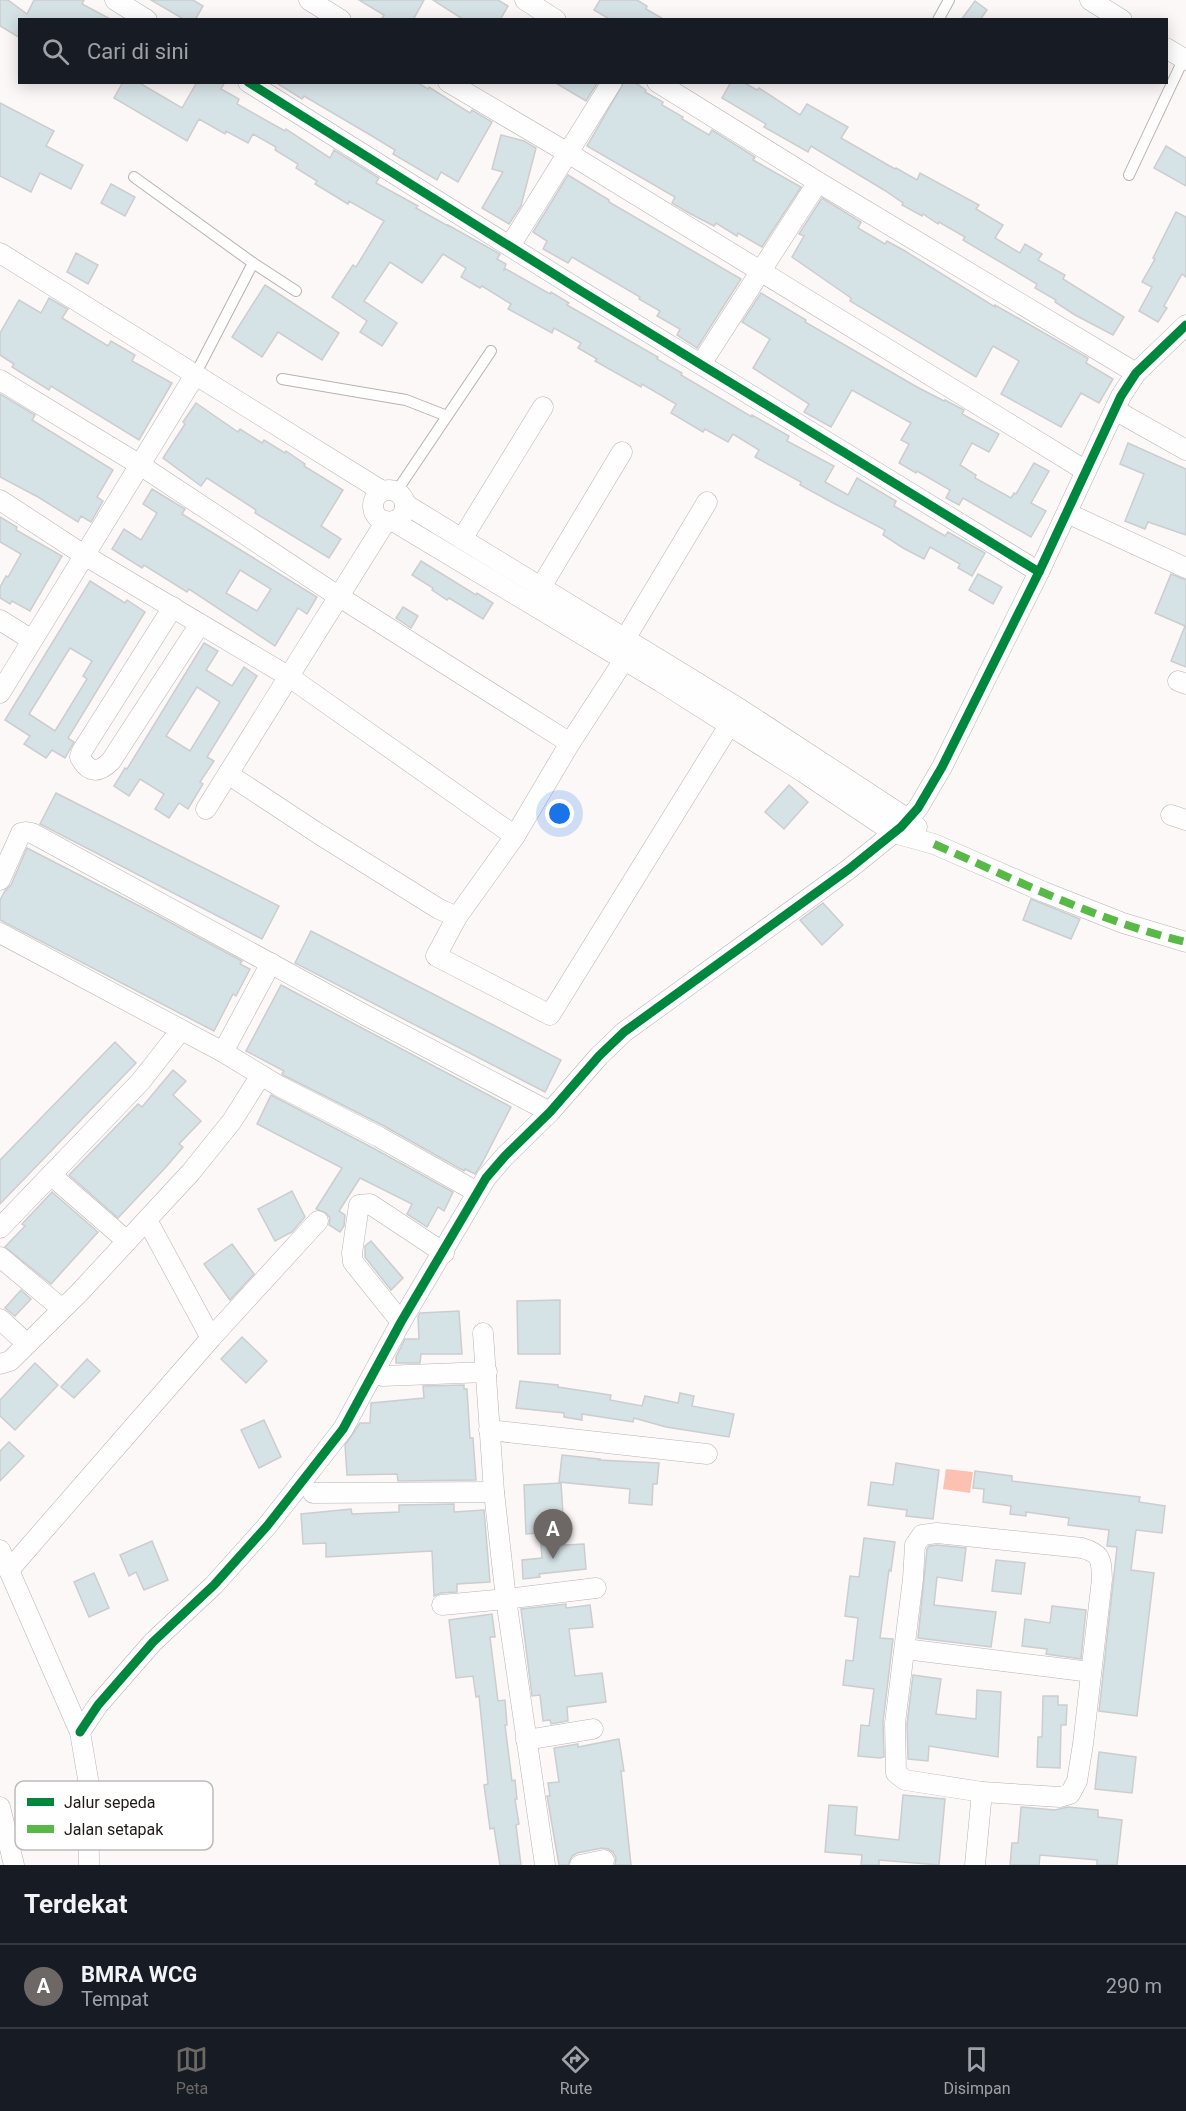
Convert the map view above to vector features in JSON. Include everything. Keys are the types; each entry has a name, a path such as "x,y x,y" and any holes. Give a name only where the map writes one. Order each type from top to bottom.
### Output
{"street":[{"path":"115,0 144,18"},
{"path":"525,0 553,18"},
{"path":"1090,0 1119,18"},
{"path":"313,6 337,18"},
{"path":"1168,48 1185,57"},
{"path":"451,84 568,153 1086,471"},
{"path":"510,246 611,84"},
{"path":"660,84 818,182 1136,373"},
{"path":"258,85 510,246 1039,572"},
{"path":"701,364 818,182"},
{"path":"2,260 394,496 625,639 734,717 849,791 908,819 934,844"},
{"path":"80,1732 98,1705 153,1642 214,1585 294,1493 343,1429 401,1322 477,1192 505,1156 550,1112 599,1056 624,1032 840,876 908,819 927,794 942,767 1039,572 1115,410 1136,373 1185,327"},
{"path":"0,693 195,375"},
{"path":"0,380 140,465 338,596 570,743"},
{"path":"462,540 543,407"},
{"path":"1115,410 1186,450"},
{"path":"540,587 622,452"},
{"path":"394,496 375,498 374,508 377,517 389,521 624,660 734,717"},
{"path":"206,808 338,596 389,521 402,515 394,496"},
{"path":"0,500 84,555 288,676 515,836"},
{"path":"625,639 707,502"},
{"path":"1067,513 1186,568"},
{"path":"498,585 510,569"},
{"path":"173,607 82,751 80,757 84,765 95,770 103,769 111,761 200,624"},
{"path":"0,620 32,640"},
{"path":"147,648 173,666"},
{"path":"624,660 570,743 515,836 458,917 436,956 550,1015 734,717"},
{"path":"106,713 132,729"},
{"path":"228,774 439,909 458,917"},
{"path":"849,791 894,833 934,844 1044,892 1123,923 1186,942"},
{"path":"0,880 21,833 32,833 550,1112"},
{"path":"0,933 380,1137 477,1192"},
{"path":"223,1052 271,963"},
{"path":"0,1228 141,1081 181,1030"},
{"path":"0,1380 8,1368 5,1362 27,1344 61,1308 79,1293 191,1172 232,1120 261,1075"},
{"path":"51,1175 126,1241"},
{"path":"401,1322 353,1262 352,1253 359,1205 370,1204 444,1252"},
{"path":"147,1220 211,1338"},
{"path":"9,1570 211,1338 318,1221"},
{"path":"0,1257 61,1308"},
{"path":"0,1319 27,1344"},
{"path":"483,1333 494,1492 506,1599 545,1865"},
{"path":"382,1376 487,1372"},
{"path":"489,1430 707,1454"},
{"path":"313,1493 494,1492"},
{"path":"937,1533 1082,1548 1095,1552 1101,1561 1102,1579 1091,1672 1077,1781 1070,1794 1060,1797 982,1792 905,1780 896,1773 895,1723 915,1545 922,1535 937,1533"},
{"path":"0,1550 80,1732 88,1781"},
{"path":"442,1605 596,1588"},
{"path":"904,1649 1091,1672"},
{"path":"526,1740 594,1729"},
{"path":"975,1865 982,1792"},
{"path":"0,1807 14,1865"},
{"path":"89,1850 89,1865"},
{"path":"579,1865 603,1860"}],"lane":[{"path":"939,18 949,0"},
{"path":"1129,175 1185,57"},
{"path":"134,177 253,263 296,291"},
{"path":"195,375 253,263"},
{"path":"394,496 491,351"},
{"path":"282,379 406,400 447,416"}],"shaded area":[{"path":"946,1469 973,1472 970,1493 943,1489"}],"building":[{"path":"0,0 8,0 27,14 34,0 84,0 82,4 108,18 18,18 18,37 0,26"},
{"path":"151,0 193,0 203,6 196,18 182,18"},
{"path":"359,0 424,0 414,18 382,18 384,15"},
{"path":"433,0 498,0 508,6 501,18 461,18"},
{"path":"600,0 637,0 647,6 646,9 662,18 608,18 594,10"},
{"path":"975,1 987,10 981,18 962,18"},
{"path":"122,84 141,84 182,108 196,84 224,84 221,89 239,99 237,104 285,131 286,129 330,158 334,150 379,178 376,183 418,206 416,208 500,254 497,259 506,264 504,270 506,269 550,294 551,292 569,303 567,305 658,357 657,359 682,373 681,375 789,436 787,441 834,466 825,482 848,495 857,478 896,501 894,506 945,536 948,532 985,553 972,576 958,568 960,564 930,547 924,559 903,548 883,535 885,530 800,485 801,482 755,457 759,450 733,434 728,442 705,429 703,432 671,413 676,404 595,361 597,359 578,348 581,343 554,328 552,333 508,309 511,304 482,286 480,288 461,277 466,268 443,254 422,283 390,262 364,301 397,323 382,346 360,332 367,321 332,297 353,265 356,267 384,221 349,201 348,204 315,184 317,181 296,168 298,164 275,150 276,147 253,134 248,143 226,131 225,134 199,119 187,141 114,98"},
{"path":"278,84 420,84 428,89 429,87 470,113 472,110 492,122 458,182 441,172 437,180 393,154 395,150 372,136 304,96 302,99"},
{"path":"557,84 597,84 586,101"},
{"path":"623,84 637,84 646,90 645,92 663,102 662,105 683,117 682,119 709,135 712,130 755,157 753,160 801,187 762,247 738,233 737,236 716,223 714,226 689,213 672,203 675,197 587,146"},
{"path":"730,84 746,84 757,90 759,88 800,115 807,104 848,127 841,138 917,180 920,173 979,205 976,209 1003,225 995,238 1020,253 1025,244 1042,254 1038,260 1065,275 1063,279 1124,317 1113,335 1075,315 1055,302 1056,300 1035,288 1037,284 963,240 965,237 902,205 903,203 884,190 811,146 808,152 764,127 766,124 722,98"},
{"path":"0,103 54,131 46,146 83,165 71,189 40,173 31,192 0,176"},
{"path":"501,135 524,141 536,148 521,206 509,224 482,208 503,172 492,169"},
{"path":"1166,146 1186,158 1186,186 1154,168"},
{"path":"568,175 609,202 741,279 697,348 677,335 680,329 657,316 660,311 639,299 640,297 572,257 568,263 543,249 547,241 533,232"},
{"path":"111,184 135,197 125,216 101,203"},
{"path":"822,198 861,222 858,228 885,244 887,241 905,251 995,307 995,305 1088,358 1086,363 1113,379 1099,403 1081,393 1061,427 1001,394 1019,361 993,346 976,377 850,301 851,298 792,257 804,236 799,234"},
{"path":"1176,212 1186,217 1186,277 1182,274 1158,322 1139,311 1152,287 1142,282"},
{"path":"76,253 98,265 88,284 67,272"},
{"path":"265,285 339,333 322,360 278,332 262,357 232,337"},
{"path":"761,293 806,320 805,322 917,387 964,410 962,414 999,434 989,452 972,443 960,465 976,475 975,478 1011,498 1014,493 1016,494 1034,463 1049,471 1031,503 1046,511 1031,537 963,498 959,505 946,498 950,490 899,463 909,444 901,440 911,423 852,390 831,427 804,412 809,404 753,368 770,339 742,322"},
{"path":"49,298 68,309 62,318 108,346 111,341 135,355 132,361 172,383 139,440 51,386 49,390 12,367 14,364 0,355 0,333 19,300 41,313"},
{"path":"0,394 35,415 32,420 113,470 97,497 103,501 91,522 81,516 78,522 0,477"},
{"path":"196,403 238,432 240,429 262,443 264,440 285,453 286,451 305,464 304,466 343,490 321,526 341,539 329,558 255,513 256,510 207,478 201,486 163,458"},
{"path":"1128,443 1186,469 1186,535 1148,522 1145,529 1125,521 1144,474 1120,464"},
{"path":"152,489 185,509 182,514 317,597 307,614 298,608 275,646 189,589 187,592 144,565 142,568 112,549 124,529 141,540 157,513 143,504","holes":["240,570 271,589 257,611 226,593"]},
{"path":"0,517 17,527 16,530 62,556 30,611 12,601 10,604 0,598 0,587 21,554 0,542"},
{"path":"421,561 493,603 483,619 449,598 447,600 412,575"},
{"path":"978,574 1002,587 993,604 969,590"},
{"path":"1171,574 1186,580 1186,667 1171,661 1185,626 1155,613"},
{"path":"90,581 125,603 127,600 145,612 68,738 74,742 65,758 52,750 46,758 24,744 30,736 5,720","holes":["70,648 92,661 83,676 87,679 55,731 29,714"]},
{"path":"403,607 418,616 411,628 396,618"},
{"path":"204,643 218,651 206,670 232,686 244,667 257,676 207,757 214,761 200,782 203,784 188,809 179,803 169,818 155,809 164,794 140,779 129,796 114,786 125,768 127,769","holes":["197,687 220,702 190,751 166,736"]},
{"path":"789,785 808,802 784,829 765,812"},
{"path":"56,793 279,906 262,939 40,824"},
{"path":"27,848 242,961 240,964 250,969 236,996 233,994 214,1031 0,920 0,900 11,885"},
{"path":"1031,899 1080,919 1071,939 1023,920"},
{"path":"823,903 843,925 822,945 800,920"},
{"path":"311,931 561,1060 545,1092 295,963"},
{"path":"281,985 511,1107 475,1174 465,1169 464,1171 384,1126 285,1076 282,1074 284,1071 246,1051"},
{"path":"115,1042 136,1063 0,1204 0,1160"},
{"path":"173,1070 186,1081 173,1095 201,1121 179,1144 183,1147 166,1167 118,1218 69,1175 138,1104 142,1107"},
{"path":"271,1095 453,1192 444,1211 438,1207 427,1227 407,1214 412,1204 360,1178 339,1211 345,1215 344,1226 340,1232 329,1225 330,1218 326,1213 316,1209 342,1168 257,1124"},
{"path":"292,1191 305,1217 292,1232 275,1241 258,1209"},
{"path":"52,1192 98,1232 51,1284 5,1247 25,1226 22,1224"},
{"path":"371,1241 403,1278 391,1290 365,1257 365,1246"},
{"path":"232,1244 254,1274 230,1300 204,1264"},
{"path":"21,1290 31,1299 15,1316 5,1308"},
{"path":"560,1300 560,1354 518,1354 517,1301"},
{"path":"459,1311 462,1354 421,1354 420,1363 396,1363 396,1357 405,1339 419,1339 418,1317 420,1313"},
{"path":"242,1337 267,1361 246,1383 221,1359"},
{"path":"87,1359 100,1371 74,1398 61,1387"},
{"path":"35,1363 58,1385 15,1430 0,1416 0,1400"},
{"path":"520,1381 558,1385 558,1387 611,1395 610,1400 642,1406 645,1396 678,1403 680,1393 694,1396 692,1406 734,1414 729,1437 666,1427 634,1418 633,1422 582,1414 582,1420 564,1417 564,1413 516,1408"},
{"path":"464,1385 464,1389 467,1389 470,1438 473,1438 476,1480 398,1481 397,1474 347,1475 345,1445 360,1423 370,1423 371,1403 424,1398 423,1386"},
{"path":"264,1420 281,1457 259,1468 241,1430"},
{"path":"9,1442 24,1456 0,1481 0,1451"},
{"path":"562,1455 599,1460 659,1463 657,1484 653,1484 652,1505 629,1503 630,1489 559,1482"},
{"path":"896,1463 939,1470 933,1519 906,1516 907,1510 868,1505 871,1482 893,1485"},
{"path":"975,1471 1012,1476 1012,1481 1140,1497 1139,1502 1165,1506 1162,1533 1136,1530 1131,1570 1154,1573 1137,1716 1099,1711 1117,1547 1107,1546 1109,1530 1068,1525 1069,1518 1026,1512 1026,1516 1010,1514 1011,1506 983,1502 984,1489 973,1488"},
{"path":"561,1483 565,1545 584,1544 586,1569 539,1574 540,1577 523,1579 522,1560 542,1558 540,1533 526,1534 524,1485"},
{"path":"454,1504 454,1512 484,1510 490,1582 457,1584 457,1592 434,1596 432,1551 326,1557 326,1543 303,1544 301,1514 351,1509 352,1514 399,1512 399,1505"},
{"path":"864,1538 895,1542 880,1638 893,1639 883,1722 884,1757 880,1758 858,1756 861,1725 869,1726 874,1689 843,1685 846,1660 853,1661 858,1618 845,1616 850,1576 859,1577"},
{"path":"152,1541 168,1580 144,1590 136,1572 129,1576 120,1555"},
{"path":"929,1546 966,1548 962,1581 937,1577 934,1605 996,1612 991,1647 918,1638 927,1549"},
{"path":"996,1560 1025,1563 1021,1594 992,1591"},
{"path":"94,1573 109,1608 89,1617 74,1582"},
{"path":"566,1604 566,1608 590,1605 593,1627 569,1629 575,1676 602,1673 606,1702 567,1707 568,1721 551,1724 550,1720 543,1721 540,1695 532,1696 521,1609"},
{"path":"1052,1606 1086,1610 1081,1659 1046,1654 1047,1649 1022,1646 1025,1619 1050,1623"},
{"path":"492,1614 495,1637 490,1637 498,1701 505,1700 507,1725 505,1725 512,1781 515,1780 519,1824 516,1825 521,1865 500,1865 494,1828 490,1829 484,1785 488,1784 479,1696 476,1697 473,1676 456,1678 449,1620"},
{"path":"913,1675 941,1679 936,1714 976,1719 977,1690 1001,1692 998,1757 929,1746 928,1761 908,1759 907,1724"},
{"path":"1043,1696 1058,1696 1058,1705 1067,1705 1066,1725 1061,1725 1060,1768 1037,1767 1038,1737 1042,1737"},
{"path":"619,1739 624,1771 621,1771 631,1865 615,1865 616,1858 613,1852 602,1848 577,1853 572,1856 568,1865 559,1865 547,1796 550,1796 548,1783 559,1782 554,1748 578,1744 578,1747"},
{"path":"1099,1752 1136,1757 1132,1793 1095,1789"},
{"path":"903,1795 945,1799 939,1865 879,1860 879,1865 861,1865 862,1855 825,1852 829,1805 857,1807 855,1835 899,1840"},
{"path":"1021,1807 1055,1810 1068,1807 1098,1810 1098,1817 1122,1820 1117,1865 1097,1865 1097,1860 1040,1855 1039,1865 1010,1865 1012,1843 1018,1843"}],"marked path":[{"path":"934,844 1089,911 1186,942"}],"cycle path":[{"path":"251,84 581,291 1039,572"},
{"path":"80,1732 98,1705 153,1642 214,1585 267,1526 343,1429 401,1322 486,1178 505,1156 550,1112 599,1056 624,1032 849,869 901,827 918,808 942,767 1039,572 1121,396 1136,373 1186,325"}],"place":[{"name":"BMRA WCG","path":"553,1559"}]}
